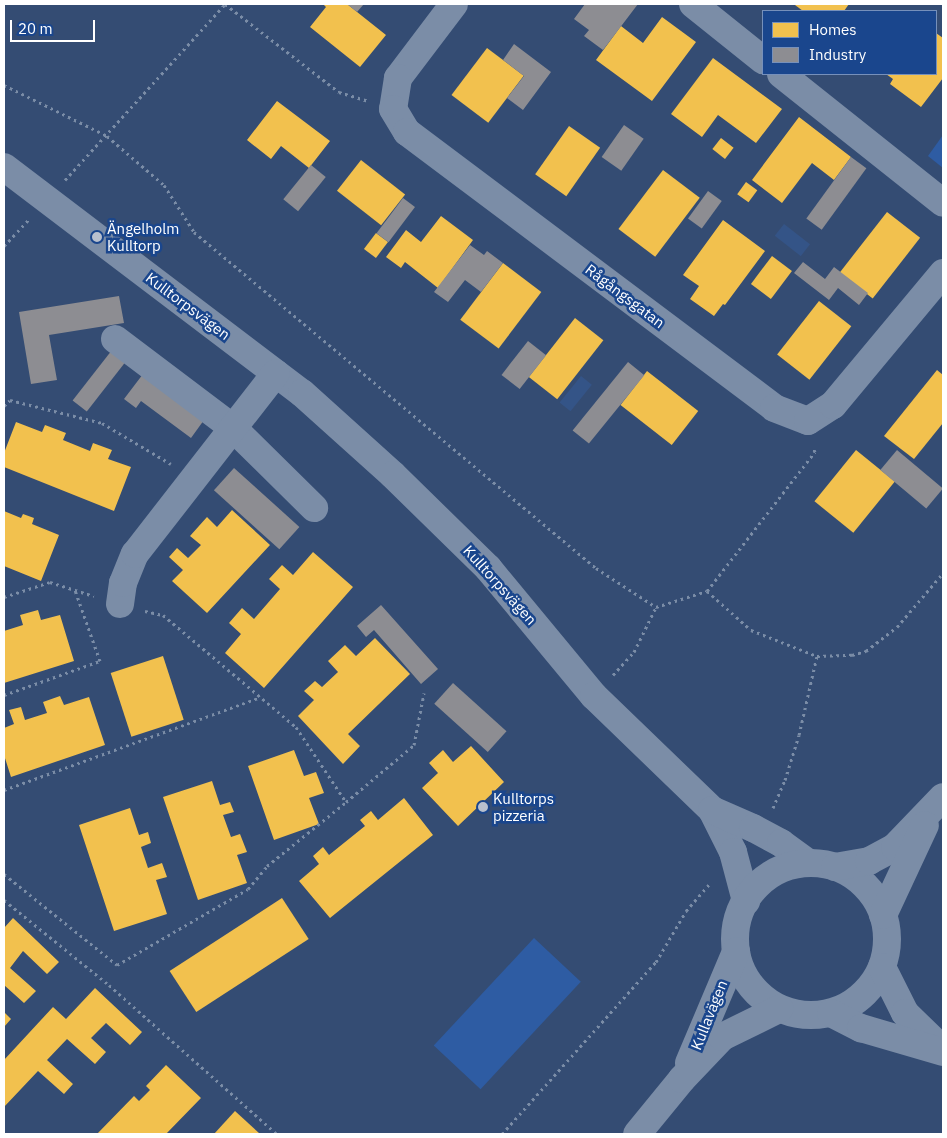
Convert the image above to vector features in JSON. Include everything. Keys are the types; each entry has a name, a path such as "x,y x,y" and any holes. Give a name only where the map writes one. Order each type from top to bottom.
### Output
{"street":[{"path":"393,109 398,78 454,4"},
{"path":"693,4 762,59"},
{"path":"782,75 943,202"},
{"name":"Rågångsgatan","path":"393,109 407,132 774,408 808,421"},
{"name":"Kulltorpsvägen","path":"4,166 276,373 392,475 488,568 594,696 712,810 734,852 746,900"},
{"path":"808,421 833,405 943,273"},
{"path":"115,339 233,428 314,508"},
{"path":"120,604 123,583 135,554 276,373"},
{"name":"Kullavägen","path":"822,865 856,878 873,894 884,915 887,941 882,967 870,988 859,998 832,1013 805,1015 779,1008 759,995 744,975 736,952 736,925 746,900 757,885 773,874 790,866 869,861 895,847 937,803"},
{"name":"Kullavägen","path":"884,915 937,803"},
{"name":"Kulltorpsvägen","path":"712,810 752,828 822,865"},
{"name":"Kullavägen","path":"682,1080 736,952"},
{"path":"882,967 905,1013 943,1051"},
{"name":"Kullavägen","path":"637,1134 682,1080 722,1037 779,1008"},
{"path":"832,1013 861,1028 943,1051"}],"path":[{"path":"4,246 107,136 225,4 339,92 393,109"},
{"path":"4,85 107,136 164,184 194,232 596,568 656,607"},
{"path":"4,406 10,400 102,423 193,478"},
{"path":"594,696 634,652 656,607 707,591 815,452 808,421"},
{"path":"707,591 751,630 817,656 852,655 866,650 897,627 943,573"},
{"path":"4,597 50,582 163,615 296,727 346,802"},
{"path":"4,695 100,661 75,590"},
{"path":"752,828 771,813 786,780 806,710 817,656"},
{"path":"4,874 117,965 248,889 267,866 414,745 424,693"},
{"path":"4,790 261,697"},
{"path":"502,1134 656,962 686,911 734,852"},
{"path":"4,900 109,985 278,1134"}],"shaded area":[{"path":"943,135 943,168 928,156"},
{"path":"784,224 810,244 801,256 775,236"},
{"path":"581,376 592,385 570,411 560,402"},
{"path":"534,938 581,982 481,1089 434,1046"}],"building: Homes":[{"path":"323,4 347,4 386,35 360,67 310,27 326,7"},
{"path":"849,4 845,10 802,10 795,5"},
{"path":"662,17 696,42 652,101 596,60 621,26 643,43"},
{"path":"937,34 943,38 943,78 921,107 890,84 893,79 887,75 937,75"},
{"path":"487,48 524,76 488,123 451,95"},
{"path":"713,58 782,109 756,143 718,115 702,137 671,114"},
{"path":"277,101 330,141 309,168 281,146 271,159 247,140"},
{"path":"799,117 851,157 834,180 812,163 782,203 752,180"},
{"path":"569,126 600,148 566,196 535,174"},
{"path":"721,138 734,148 725,159 712,149"},
{"path":"361,160 405,194 381,225 337,191"},
{"path":"663,170 700,198 655,257 618,229"},
{"path":"746,182 757,190 749,202 737,194"},
{"path":"887,212 920,238 873,299 840,273"},
{"path":"441,216 473,240 438,288 405,262 401,268 386,257 406,230 421,242"},
{"path":"723,220 765,251 725,305 723,304 714,316 690,299 699,286 683,275"},
{"path":"376,233 388,242 376,258 364,249"},
{"path":"772,256 792,271 771,299 751,284"},
{"path":"503,263 541,292 499,349 460,320"},
{"path":"819,301 851,326 809,380 777,355"},
{"path":"575,318 603,340 557,399 529,377"},
{"path":"937,370 943,375 943,423 914,459 884,436"},
{"path":"647,371 698,411 672,445 621,405"},
{"path":"16,422 42,432 45,425 66,433 63,440 90,451 93,443 112,450 108,459 131,467 114,511 4,467 4,453"},
{"path":"856,450 895,481 853,533 814,501"},
{"path":"232,510 270,545 207,613 172,581 183,570 169,557 177,548 188,558 201,545 190,536 207,517 217,527"},
{"path":"4,511 21,518 23,514 34,518 32,524 59,535 41,581 4,566"},
{"path":"313,552 353,587 264,688 225,653 241,634 229,623 242,608 254,619 280,589 269,579 282,565 293,575"},
{"path":"38,610 41,620 60,615 74,661 4,683 4,631 23,625 20,615"},
{"path":"375,638 410,674 348,734 360,746 343,764 298,716 314,700 304,691 315,681 322,687 338,672 328,661 345,645 356,656"},
{"path":"163,656 184,720 131,737 111,673"},
{"path":"60,696 64,705 89,697 105,745 11,777 4,755 4,728 14,724 9,710 21,707 25,720 47,713 43,702"},
{"path":"471,746 504,782 458,826 422,788 438,773 429,763 443,750 453,762"},
{"path":"294,750 304,776 316,772 324,793 309,798 319,824 274,840 248,766"},
{"path":"212,781 220,805 230,802 234,812 223,815 231,837 240,834 247,852 237,855 247,883 198,900 163,797"},
{"path":"404,798 433,835 330,918 299,881 319,864 313,856 323,847 329,855 365,826 360,820 371,811 378,820"},
{"path":"130,808 139,835 148,832 151,843 141,847 148,868 162,863 167,877 156,880 167,914 114,931 79,825"},
{"path":"282,898 309,939 196,1012 170,971"},
{"path":"13,918 59,962 47,974 23,951 10,968 36,991 24,1003 4,985 4,928"},
{"path":"95,988 142,1032 130,1045 106,1023 91,1038 106,1052 95,1064 67,1039 47,1060 73,1084 64,1094 38,1071 4,1107 4,1060 53,1007 66,1019"},
{"path":"4,1012 11,1019 4,1027"},
{"path":"166,1065 201,1098 166,1134 97,1134 134,1096 139,1101 150,1090 146,1086"},
{"path":"235,1111 260,1134 214,1134"}],"building: Industry":[{"path":"347,4 364,4 357,12"},
{"path":"585,4 638,4 603,50 584,36 589,30 574,19"},
{"path":"514,44 551,72 523,110 507,98 524,76 503,60"},
{"path":"624,125 644,139 621,171 602,157"},
{"path":"851,157 866,168 822,230 806,218"},
{"path":"311,165 326,177 298,211 283,199"},
{"path":"708,191 722,201 702,228 688,219"},
{"path":"403,198 415,207 388,242 377,233"},
{"path":"470,245 484,255 487,251 503,263 481,292 465,280 448,302 434,292"},
{"path":"803,262 825,279 834,267 868,293 859,305 838,288 829,300 794,273"},
{"path":"119,296 124,323 49,335 57,380 31,384 19,312"},
{"path":"528,341 546,355 520,389 502,375"},
{"path":"112,350 126,361 87,412 73,400"},
{"path":"628,362 644,375 589,444 573,430"},
{"path":"143,374 204,420 191,438 141,401 136,408 124,399"},
{"path":"897,450 943,489 926,508 880,470"},
{"path":"234,468 299,527 279,549 214,490"},
{"path":"381,605 438,669 421,684 374,630 366,637 357,626"},
{"path":"453,683 507,731 488,752 434,704"}],"place":[{"name":"Ängelholm Kulltorp","path":"97,237"},
{"name":"Kulltorps pizzeria","path":"483,807"}]}
